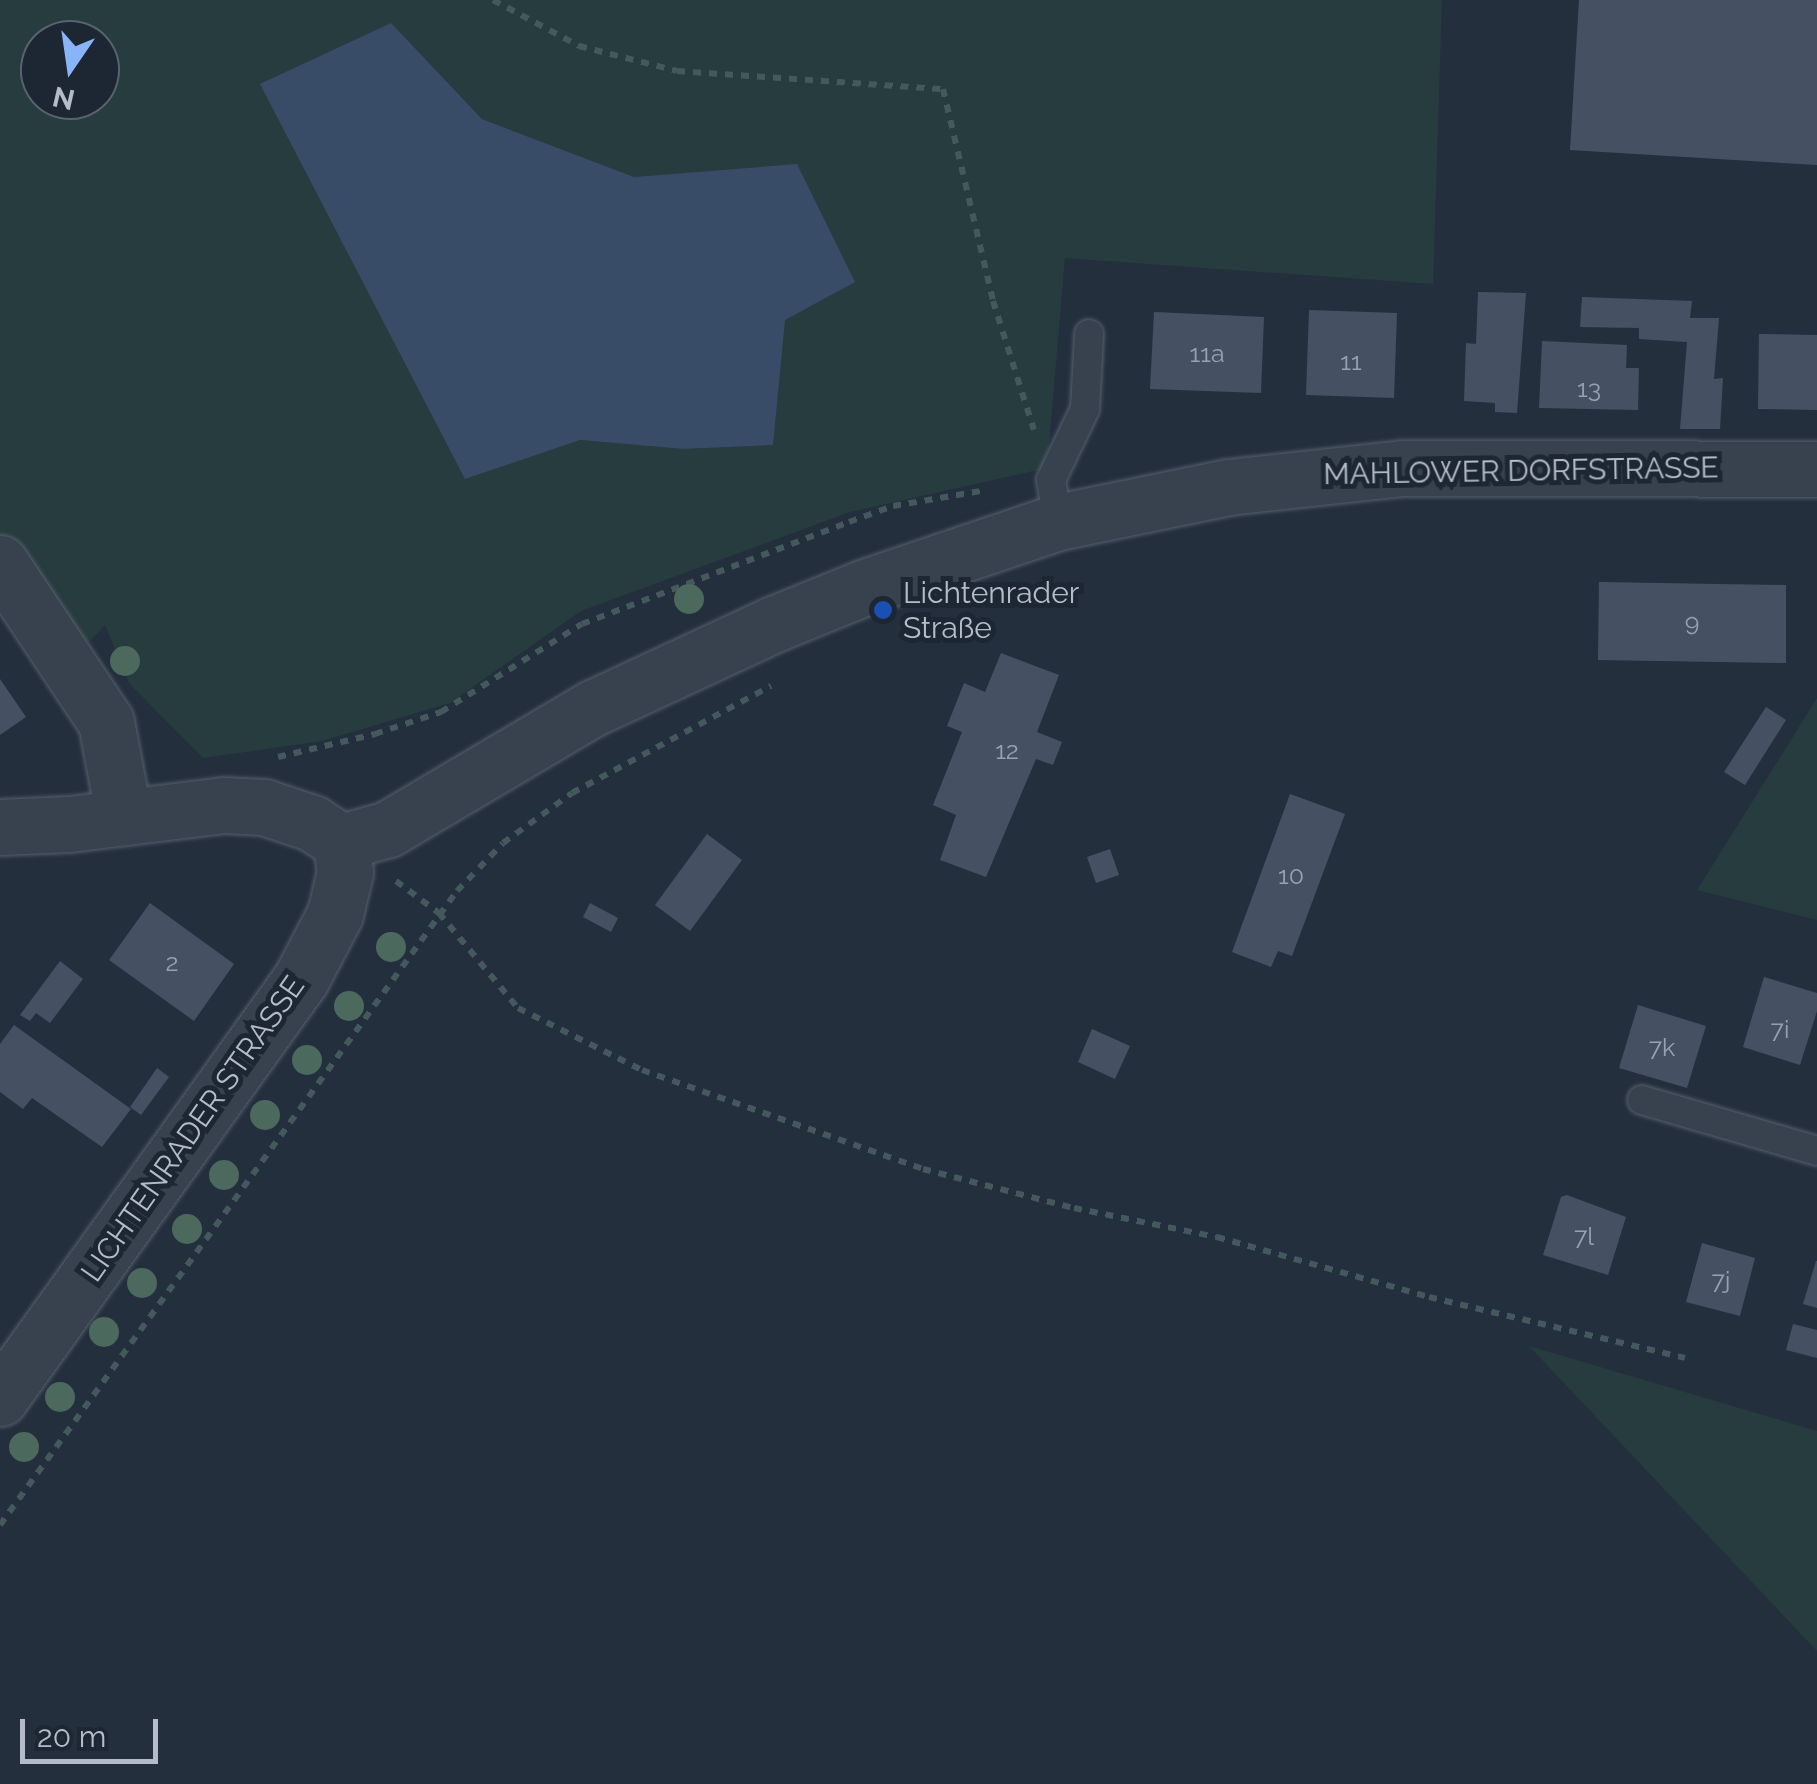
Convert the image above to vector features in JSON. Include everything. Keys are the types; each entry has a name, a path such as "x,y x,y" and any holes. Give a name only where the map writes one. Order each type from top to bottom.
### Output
{"street":[{"name":"MAHLOWER DORFSTRASSE","path":"341,842 388,830 594,708 774,624 865,587 1058,522 1228,486 1403,468 1817,468"},
{"path":"0,563 106,722 124,818"},
{"path":"0,826 124,818 224,805 264,807 312,823 341,842"},
{"name":"LICHTENRADER STRASSE","path":"0,1398 301,979 334,914 345,872 341,842"}],"lane":[{"path":"1058,522 1051,480 1085,409 1089,334"},
{"path":"1642,1100 1817,1150"}],"path":[{"path":"493,0 580,46 677,71 943,89 994,300 1040,450"},
{"path":"267,758 375,734 441,712 582,624 848,522 893,506 998,488"},
{"path":"0,1525 439,913 503,844 572,793 617,767"},
{"path":"439,913 518,1008 642,1070 924,1168 1074,1208 1217,1237 1429,1297 1685,1358"}],"green space":[{"path":"0,0 1442,0 1433,284 1065,258 1047,468 850,512 581,611 450,703 322,741 203,758 129,683 105,625 89,642 69,644 0,537","holes":["390,23 482,119 634,177 797,165 773,445 683,449 580,440 465,478"]},
{"path":"1817,698 1817,920 1697,890"},
{"path":"1529,1346 1817,1431 1817,1651"}],"water":[{"path":"391,23 482,119 634,177 797,164 855,282 785,320 773,445 683,449 580,440 465,479 260,84"}],"building":[{"path":"1579,0 1817,0 1817,165 1570,150"},
{"path":"1478,292 1526,293 1517,413 1495,412 1495,403 1464,401 1466,343 1476,344"},
{"path":"1582,297 1692,301 1690,318 1719,318 1714,379 1723,378 1720,429 1680,429 1687,342 1639,339 1639,328 1580,327"},
{"path":"1309,310 1397,313 1394,398 1306,395"},
{"path":"1154,312 1264,317 1261,393 1150,389"},
{"path":"1759,334 1817,335 1817,410 1758,409"},
{"path":"1542,341 1627,345 1626,368 1639,368 1638,410 1539,408"},
{"path":"1599,582 1786,585 1786,663 1598,660"},
{"path":"1001,653 1059,675 1037,732 1062,742 1053,765 1036,759 986,877 940,860 956,815 933,805 962,732 947,726 964,683 985,692"},
{"path":"0,679 26,717 0,735"},
{"path":"1766,707 1786,720 1745,785 1724,772"},
{"path":"1290,794 1345,814 1292,956 1278,951 1271,967 1232,952"},
{"path":"707,834 742,860 690,931 655,905"},
{"path":"1110,849 1119,875 1096,883 1087,857"},
{"path":"150,903 234,964 194,1021 109,960"},
{"path":"590,903 618,918 611,932 583,917"},
{"path":"60,961 83,979 50,1023 36,1013 30,1021 20,1015"},
{"path":"1764,977 1817,993 1817,1011 1800,1065 1743,1047"},
{"path":"1638,1005 1706,1026 1687,1088 1619,1068"},
{"path":"14,1025 131,1109 102,1147 32,1098 23,1109 0,1092 0,1044"},
{"path":"1092,1029 1130,1046 1115,1079 1078,1062"},
{"path":"157,1068 169,1077 141,1115 130,1107"},
{"path":"1567,1195 1626,1217 1608,1275 1543,1255 1561,1197"},
{"path":"1702,1243 1755,1258 1740,1316 1686,1302"},
{"path":"1817,1261 1817,1308 1803,1304"},
{"path":"1793,1324 1817,1330 1817,1358 1786,1350"}],"place":[{"name":"Lichtenrader Straße","path":"883,610"}]}
